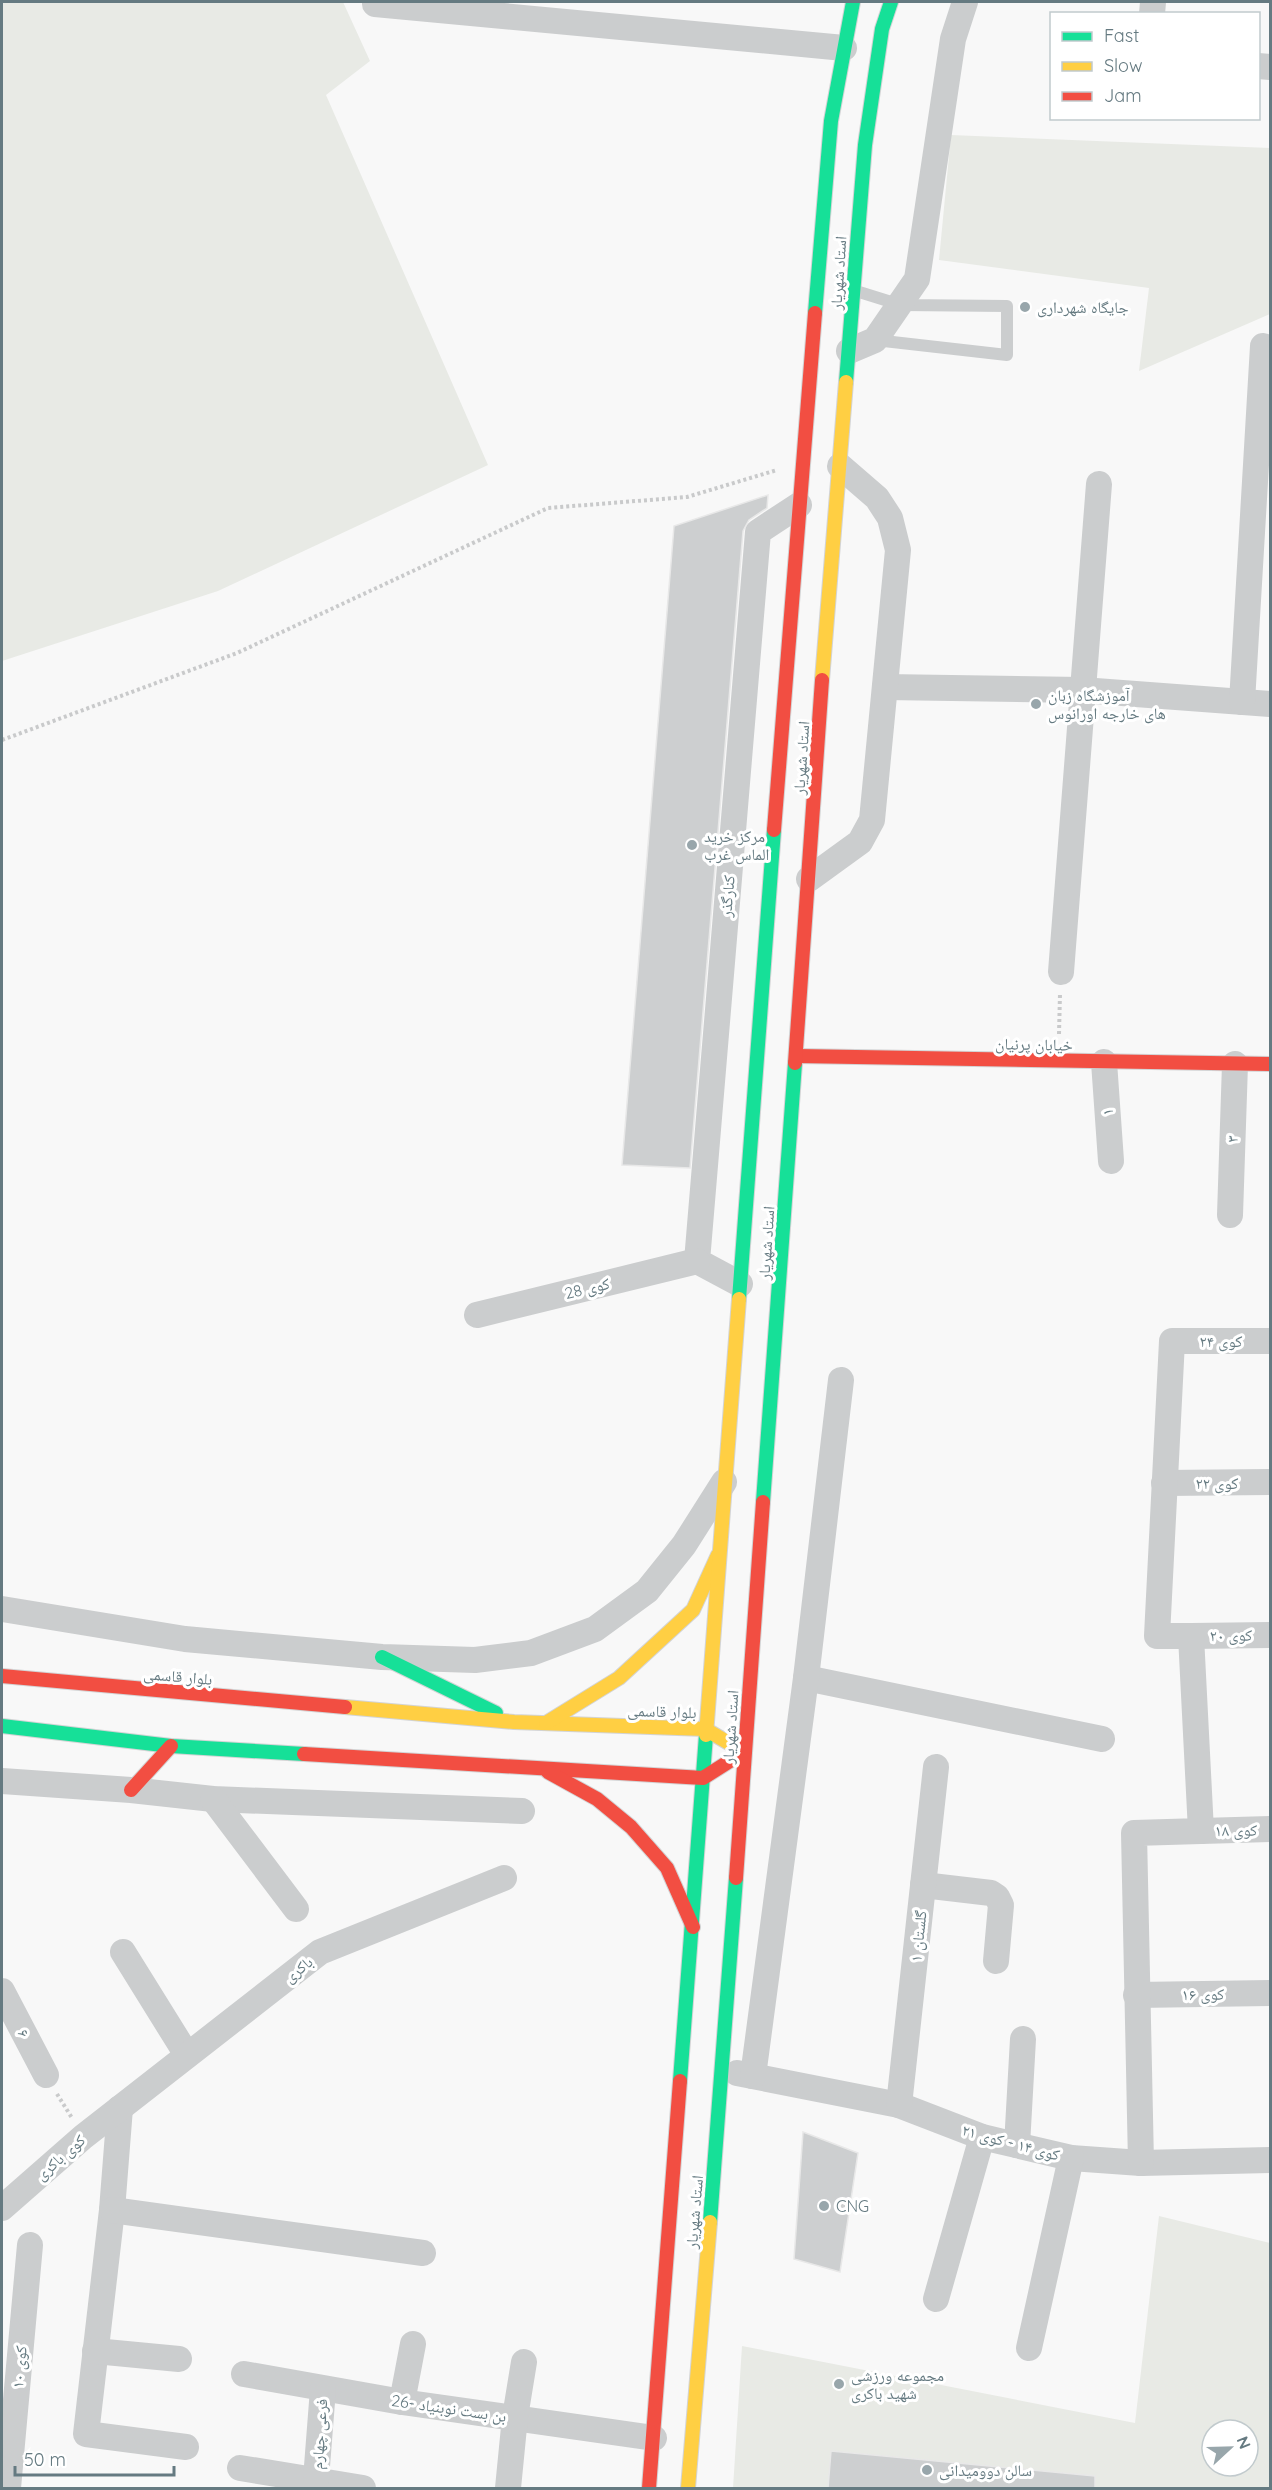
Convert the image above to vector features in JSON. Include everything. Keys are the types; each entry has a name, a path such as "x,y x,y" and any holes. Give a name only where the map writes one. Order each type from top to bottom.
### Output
{"main road":[{"name":"استاد شهریار","path":"650,2488 693,1927 705,1729 741,1284 795,552 831,122 853,2"},
{"name":"استاد شهریار","path":"688,2488 722,2070 865,146 882,28 891,2"},
{"path":"795,552 833,554"},
{"name":"خیابان پرنیان","path":"797,1056 1270,1065"},
{"path":"546,1723 618,1678 693,1610 720,1550"},
{"path":"382,1657 514,1722"},
{"name":"بلوار قاسمی","path":"2,1676 514,1722 705,1729 745,1752"},
{"path":"2,1726 171,1746 703,1778 745,1752"},
{"path":"131,1790 171,1746"},
{"path":"541,1769 597,1799 631,1827 667,1868 693,1927"}],"street":[{"path":"849,351 875,340 917,279 953,39 965,2"},
{"path":"375,4 538,10 844,48"},
{"path":"1242,702 1263,346"},
{"path":"809,879 860,842 873,820 898,550 890,518 877,498 840,466"},
{"path":"1061,972 1099,484"},
{"name":"کنارگذر","path":"697,1261 758,532 799,505"},
{"path":"885,687 1082,690 1270,704"},
{"name":"۱","path":"1104,1062 1111,1161"},
{"name":"۳","path":"1230,1215 1235,1064"},
{"path":"697,1261 741,1284"},
{"name":"کوی 28","path":"477,1315 697,1261"},
{"name":"کوی ۲۴","path":"1164,1483 1172,1341 1270,1341"},
{"path":"753,2076 807,1678 841,1380"},
{"path":"2,1609 185,1639 382,1657 475,1660 531,1653 595,1629 647,1591 684,1545 725,1479"},
{"name":"کوی ۲۲","path":"1164,1483 1270,1482"},
{"name":"کوی ۲۰","path":"1164,1483 1157,1636 1270,1635"},
{"path":"1191,1636 1201,1831"},
{"path":"807,1678 1102,1739"},
{"name":"۱ گلستان","path":"899,2105 936,1767"},
{"path":"2,1781 131,1790 213,1799 522,1811"},
{"path":"213,1799 296,1909"},
{"name":"کوی ۱۸","path":"1136,1995 1134,1833 1270,1829"},
{"name":"باکری","path":"120,2108 320,1952 504,1878"},
{"path":"923,1885 991,1893 997,1897 1000,1905 996,1961"},
{"path":"123,1952 187,2055"},
{"name":"۶","path":"2,1990 46,2075"},
{"name":"کوی ۱۶","path":"1136,1995 1270,1993"},
{"path":"1136,1995 1141,2163"},
{"path":"1017,2145 1023,2039"},
{"name":"کوی ۱۴ - کوی ۲۱","path":"722,2070 899,2105 982,2137 1071,2158 1141,2163 1270,2160"},
{"path":"120,2108 112,2210 86,2434 186,2447"},
{"name":"کوی باکری","path":"2,2208 120,2108"},
{"path":"936,2300 982,2137"},
{"path":"1029,2348 1071,2158"},
{"path":"112,2210 423,2253"},
{"name":"کوی ۱۰","path":"8,2488 30,2245"},
{"path":"402,2402 413,2344"},
{"path":"95,2351 179,2359"},
{"path":"508,2488 515,2417 524,2362"},
{"name":"26- بن بست نوبنیاد","path":"244,2374 402,2402 654,2438"},
{"name":"فرعی چهارم","path":"315,2480 323,2389"},
{"path":"240,2468 363,2488"}],"lane":[{"path":"854,290 901,305 1007,306 1007,355 875,340"}],"path":[{"path":"2,740 237,653 548,508 687,497 803,462"},
{"path":"1058,1061 1061,972"},
{"path":"46,2075 83,2137"}],"shaded area":[{"path":"2,2 343,2 370,61 326,95 488,465 218,591 2,661"},
{"path":"951,135 1270,148 1270,314 1139,371 1149,288 939,260"},
{"name":"مجموعه ورزشی شهید باکری","path":"1159,2216 1270,2243 1270,2488 733,2488 742,2346 1135,2423"}],"building":[{"name":"مرکز خرید الماس غرب","path":"768,495 767,508 749,520 743,531 690,1168 622,1165 674,526"},
{"name":"CNG","path":"803,2132 858,2153 840,2272 794,2259"},
{"name":"سالن دوومیدانی","path":"831,2451 1095,2476 1095,2488 828,2488"}],"traffic: fast":[{"path":"815,313 831,121 853,2"},
{"path":"846,382 865,145 882,29 891,2"},
{"path":"739,1299 774,830"},
{"path":"763,1502 795,1063"},
{"path":"382,1657 496,1713"},
{"path":"2,1726 171,1746 304,1754"},
{"path":"680,2081 706,1735"},
{"path":"710,2222 736,1878"}],"traffic: slow":[{"path":"822,680 846,382"},
{"path":"706,1735 739,1299"},
{"path":"546,1723 619,1678 693,1610 718,1555"},
{"path":"345,1707 514,1722 705,1729 744,1752"},
{"path":"688,2488 710,2222"}],"traffic: jam":[{"path":"774,830 815,313"},
{"path":"795,1063 822,680"},
{"path":"797,1056 1270,1064"},
{"path":"736,1878 763,1502"},
{"path":"2,1676 345,1707"},
{"path":"131,1790 171,1746"},
{"path":"304,1754 703,1778 744,1752"},
{"path":"548,1772 597,1799 631,1827 667,1868 693,1927"},
{"path":"649,2488 680,2081"}],"place":[{"name":"جایگاه شهرداری","path":"1025,307"},
{"name":"آموزشگاه زبان های خارجه اورانوس","path":"1036,704"},
{"name":"مرکز خرید الماس غرب","path":"692,845"},
{"name":"CNG","path":"824,2206"},
{"name":"مجموعه ورزشی شهید باکری","path":"839,2384"},
{"name":"سالن دوومیدانی","path":"927,2470"}]}
